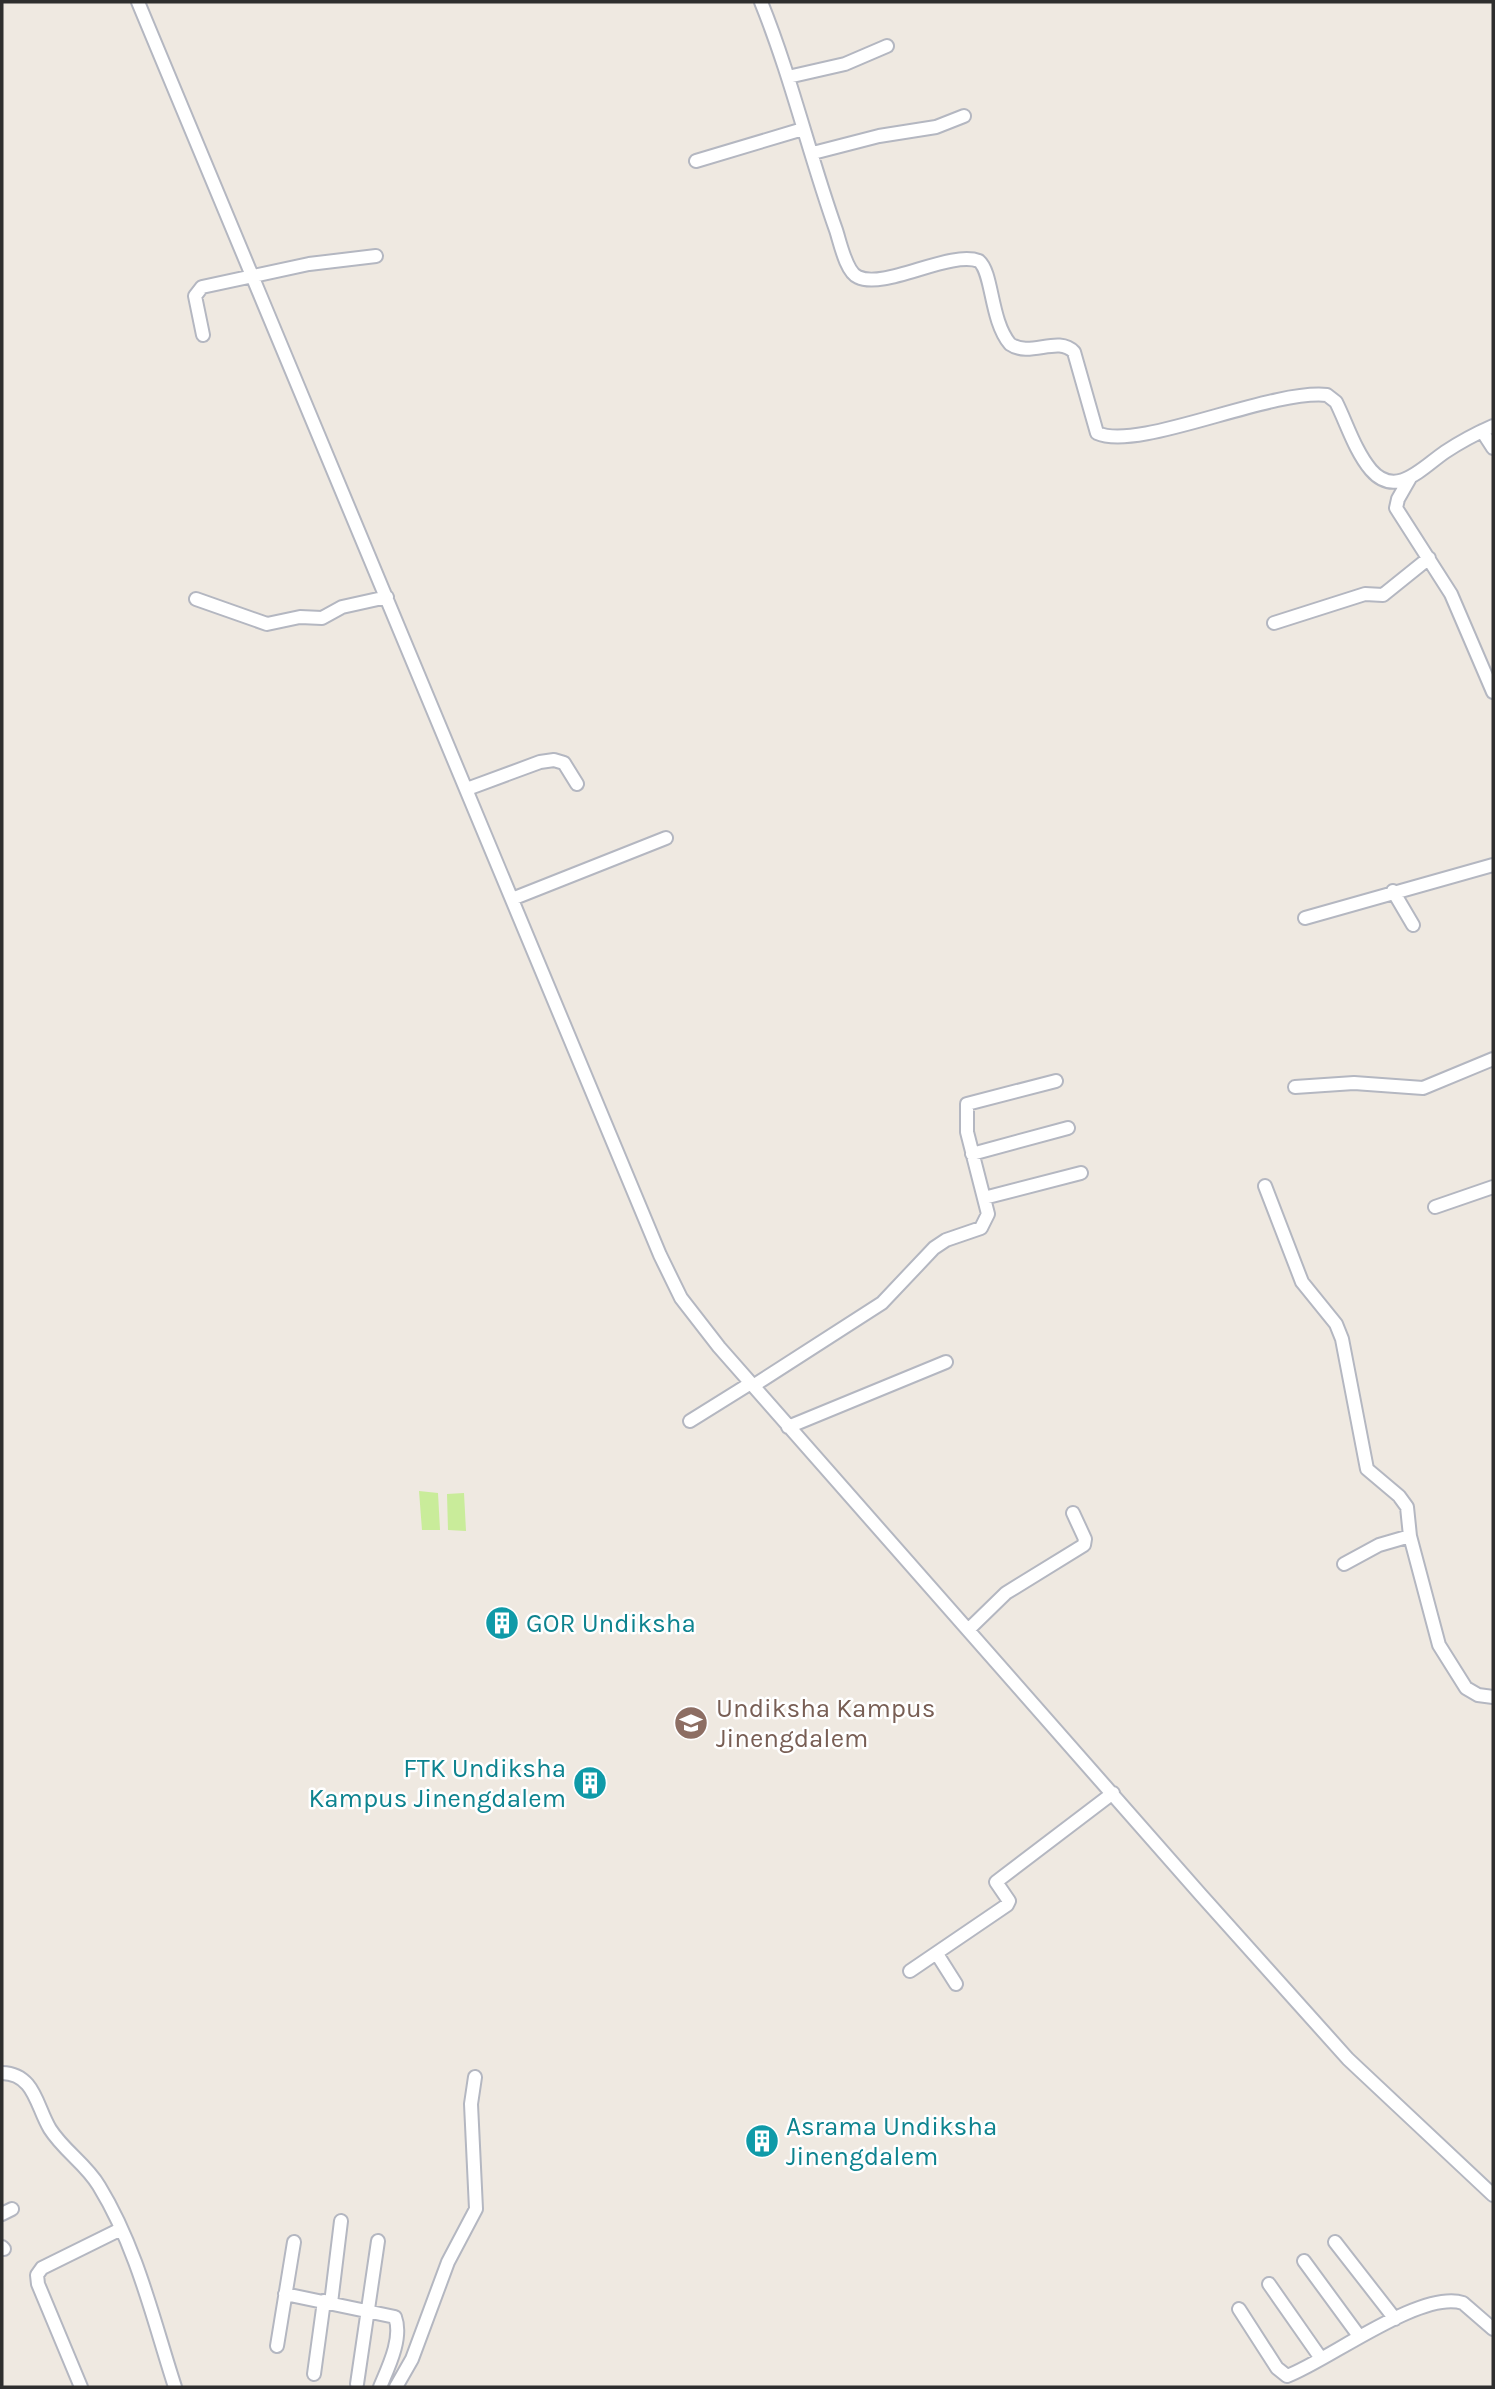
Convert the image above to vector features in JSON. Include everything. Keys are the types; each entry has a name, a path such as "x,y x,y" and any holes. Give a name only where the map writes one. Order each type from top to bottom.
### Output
{"street":[{"path":"138,2 674,1286 705,1329 788,1427 1348,2059 1493,2195"},
{"path":"761,2 803,129 814,153 831,216 856,276 866,279 883,277 953,261 979,261 987,271 994,314 1010,344 1028,351 1061,345 1074,352 1093,427 1100,434 1142,434 1252,405 1326,395 1336,402 1361,455 1373,472 1387,481 1410,478"},
{"path":"788,77 845,64 887,46"},
{"path":"814,153 879,136 936,127 964,116"},
{"path":"696,161 803,129"},
{"path":"203,335 195,296 198,289 253,275 376,256"},
{"path":"1493,448 1488,428 1445,452 1410,478 1396,507 1451,594 1493,692"},
{"path":"1274,623 1365,594 1383,595 1429,558"},
{"path":"196,599 267,624 300,617 322,618 342,607 387,597"},
{"path":"467,789 548,760 564,763 577,784"},
{"path":"513,899 666,838"},
{"path":"1305,918 1393,891 1493,865"},
{"path":"1393,891 1413,925"},
{"path":"1294,1087 1354,1083 1423,1088 1493,1059"},
{"path":"690,1421 882,1303 940,1244 981,1228 988,1214 972,1154 968,1132 968,1104 1056,1081"},
{"path":"972,1154 1068,1128"},
{"path":"984,1198 1081,1173"},
{"path":"1265,1186 1302,1282 1336,1324 1342,1339 1364,1462 1375,1478 1405,1503 1410,1536 1439,1645 1466,1688 1478,1695 1493,1698"},
{"path":"1435,1207 1493,1187"},
{"path":"788,1427 946,1362"},
{"path":"968,1630 1006,1593 1084,1545 1085,1539 1073,1513"},
{"path":"1345,1564 1379,1545 1410,1536"},
{"path":"910,1971 1009,1904 996,1882 1113,1793"},
{"path":"937,1954 956,1984"},
{"path":"2,2073 14,2074 27,2082 52,2133 92,2175 121,2229 152,2309 175,2387"},
{"path":"396,2387 412,2359 449,2262 475,2210 471,2104 475,2077"},
{"path":"314,2374 341,2221"},
{"path":"81,2387 38,2284 37,2275 42,2268 121,2229"},
{"path":"357,2384 378,2241"},
{"path":"276,2346 294,2242"},
{"path":"1335,2242 1395,2319"},
{"path":"1304,2262 1359,2336"},
{"path":"1269,2284 1320,2357"},
{"path":"285,2294 391,2315 397,2322 392,2356 380,2387"},
{"path":"1239,2309 1283,2375 1291,2375 1395,2319 1457,2301 1473,2310 1493,2329"}],"green space":[{"path":"419,1491 438,1493 440,1530 422,1530"},
{"path":"464,1493 466,1531 448,1530 447,1494"}],"place":[{"name":"GOR Undiksha","path":"502,1623"},
{"name":"Undiksha Kampus Jinengdalem","path":"691,1723"},
{"name":"FTK Undiksha Kampus Jinengdalem","path":"590,1783"},
{"name":"Asrama Undiksha Jinengdalem","path":"762,2141"}]}
